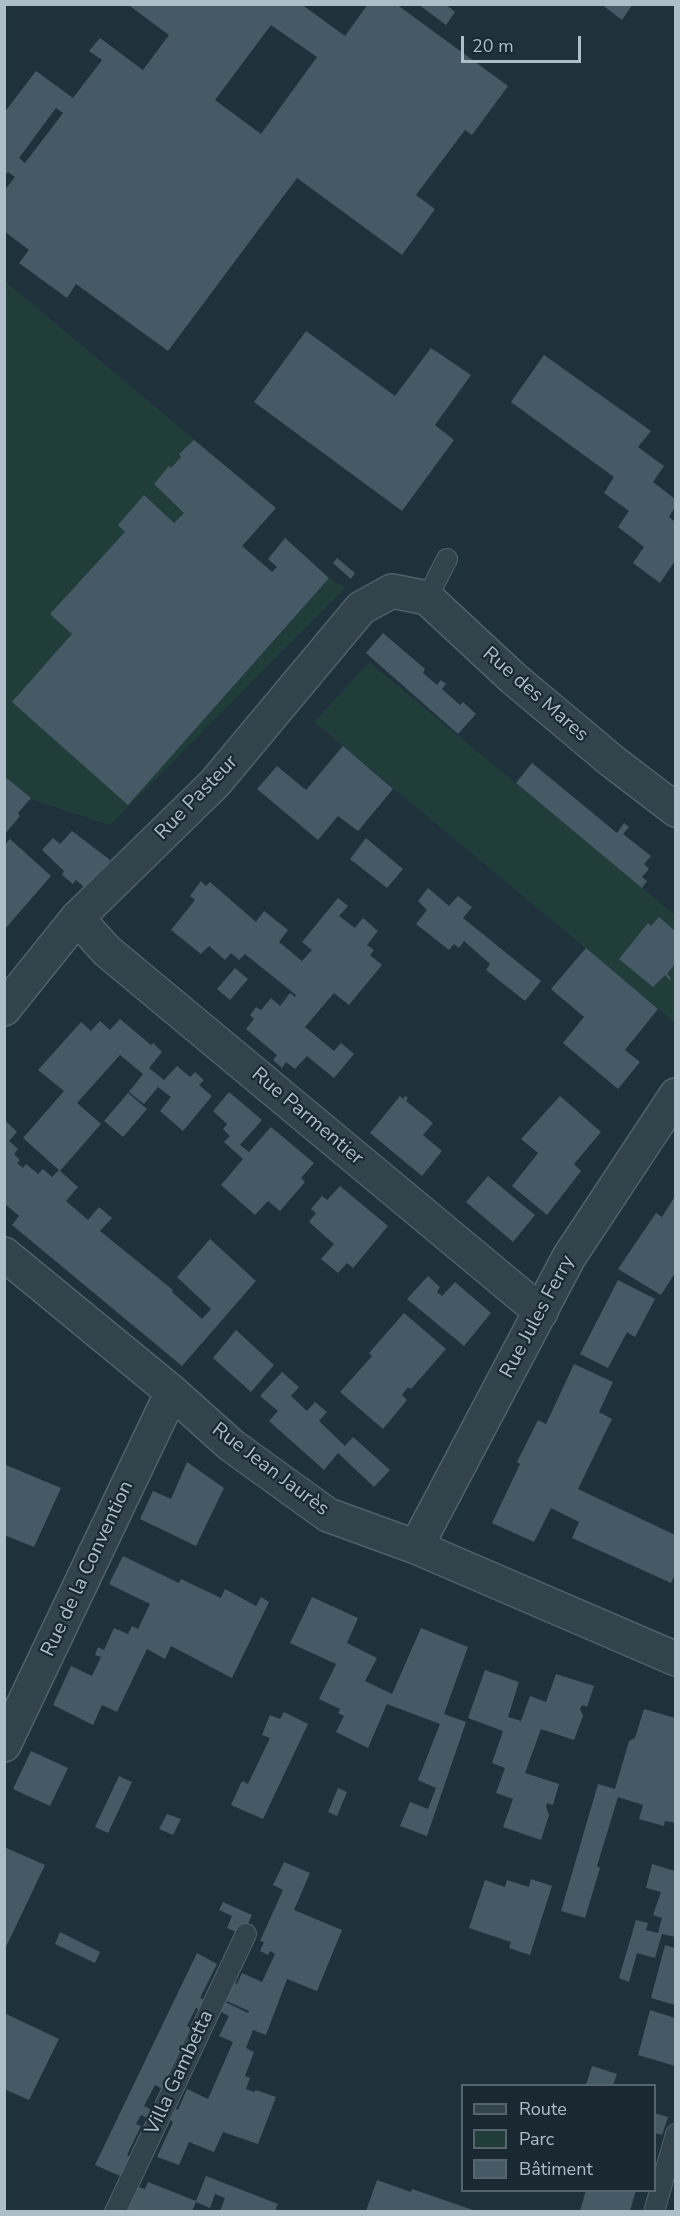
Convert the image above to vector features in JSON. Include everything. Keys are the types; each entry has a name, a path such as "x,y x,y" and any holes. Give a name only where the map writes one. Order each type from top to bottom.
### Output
{"street":[{"name":"Rue Pasteur","path":"4,1009 77,918 214,783 361,608 392,591 427,598"},
{"name":"Rue des Mares","path":"427,598 531,693 675,810"},
{"name":"Rue Parmentier","path":"77,918 107,951 541,1312"},
{"name":"Rue Jules Ferry","path":"416,1547 569,1257 675,1095"},
{"name":"Rue Jean Jaurès","path":"4,1254 172,1392 231,1445 328,1515 416,1547 675,1659"},
{"name":"Rue de la Convention","path":"4,1745 172,1392"}],"lane":[{"path":"427,598 447,560"},
{"name":"Villa Gambetta","path":"115,2211 246,1934"},
{"path":"654,2211 675,2134"}],"green space":[{"path":"5,281 276,508 242,546 272,572 277,567 268,559 285,538 326,576 345,588 110,825 5,791"},
{"path":"369,662 675,915 675,1023 314,722"}],"building":[{"path":"127,4 301,4 345,36 368,4 396,4 508,86 472,135 465,130 416,195 435,209 402,255 297,178 168,351 76,284 67,298 19,263 29,250 4,231 4,191 15,177 8,172 4,176 4,113 36,71 73,98 102,60 89,51 100,38 143,70 169,35","holes":["271,25 317,57 261,134 215,100","56,108 63,113 25,163 19,158"]},
{"path":"418,4 445,4 455,12 446,25"},
{"path":"601,4 633,4 622,20"},
{"path":"306,331 395,396 431,348 471,375 435,425 454,440 402,511 254,402"},
{"path":"544,355 651,431 638,447 664,466 653,482 675,499 675,507 669,517 675,522 675,561 660,583 633,563 644,547 618,527 629,511 604,493 614,477 511,402"},
{"path":"194,440 276,508 242,546 272,572 277,567 268,559 285,538 329,578 128,805 12,702 72,634 50,614 125,532 118,525 144,495 174,523 184,513 154,484 169,466 171,468 181,457 179,454"},
{"path":"337,558 355,573 351,579 333,563"},
{"path":"383,633 425,669 423,673 437,685 441,680 446,684 442,689 460,705 463,702 476,714 458,734 366,653"},
{"path":"343,746 393,789 358,831 338,816 318,840 257,789 277,766 306,790"},
{"path":"532,763 617,833 624,823 629,827 623,834 651,856 644,864 649,869 642,877 647,881 642,888 516,783"},
{"path":"4,776 31,798 4,835"},
{"path":"72,831 110,860 85,888 76,880 73,884 62,875 64,871 42,850 53,838 60,844"},
{"path":"366,838 403,869 387,888 350,859"},
{"path":"10,839 51,876 4,930 4,845"},
{"path":"201,881 206,886 210,882 256,922 264,911 288,930 279,942 302,961 312,950 302,942 338,898 348,906 339,916 355,928 363,918 378,931 367,945 374,950 370,955 382,965 349,1005 334,993 305,1027 334,1051 341,1043 354,1054 334,1078 307,1056 295,1069 286,1062 282,1068 273,1060 277,1055 246,1029 254,1019 250,1015 256,1007 261,1010 271,998 280,1006 290,993 295,997 296,995 245,954 239,960 231,953 225,960 209,946 201,954 171,930 195,900 190,896"},
{"path":"428,888 449,906 458,896 472,907 463,918 541,981 525,1001 486,970 490,964 464,941 459,948 454,944 449,950 416,924 427,910 418,901"},
{"path":"659,917 675,931 675,964 667,974 670,980 665,975 653,987 619,959 648,923 651,926"},
{"path":"586,948 658,1009 625,1050 640,1062 618,1089 563,1043 584,1017 551,989"},
{"path":"235,968 248,979 230,1000 217,989"},
{"path":"120,1019 162,1052 149,1068 164,1080 177,1066 190,1077 195,1072 204,1080 199,1085 212,1096 183,1131 160,1111 171,1097 158,1087 144,1104 129,1092 143,1074 120,1055 77,1103 101,1124 60,1171 23,1138 64,1091 38,1070 81,1022 91,1031 100,1021 110,1030"},
{"path":"229,1092 262,1120 240,1145 249,1152 271,1127 314,1163 301,1178 305,1182 280,1211 268,1201 255,1215 221,1185 243,1159 224,1142 230,1136 223,1129 227,1124 213,1111"},
{"path":"128,1093 147,1109 123,1137 104,1121"},
{"path":"400,1096 403,1099 405,1096 408,1098 406,1101 433,1123 423,1135 442,1151 422,1176 370,1133"},
{"path":"560,1096 601,1132 574,1164 581,1171 547,1215 512,1186 538,1153 521,1139"},
{"path":"5,1120 17,1132 9,1141 18,1149 14,1154 20,1160 17,1163 23,1168 26,1164 38,1174 43,1169 52,1177 59,1170 78,1187 66,1201 88,1220 99,1207 112,1218 100,1231 173,1290 172,1292 202,1319 211,1309 177,1277 210,1239 256,1281 182,1366 12,1225 19,1216 5,1204"},
{"path":"488,1176 535,1215 513,1242 466,1202"},
{"path":"340,1186 388,1226 353,1268 347,1263 338,1273 321,1259 334,1244 309,1222 316,1213 311,1209 322,1196 327,1200"},
{"path":"675,1196 675,1273 661,1295 618,1269 656,1213 662,1217"},
{"path":"428,1276 440,1287 437,1292 442,1296 455,1282 491,1313 464,1346 407,1299"},
{"path":"618,1280 655,1299 635,1337 627,1332 608,1368 580,1354"},
{"path":"404,1313 446,1349 411,1389 408,1387 402,1395 407,1400 383,1429 340,1392 372,1356 369,1353"},
{"path":"236,1330 274,1365 251,1392 213,1358"},
{"path":"574,1364 613,1382 599,1412 612,1419 578,1489 675,1535 675,1574 671,1583 572,1538 579,1522 551,1508 534,1542 492,1523 520,1464 517,1462 538,1420 546,1424"},
{"path":"282,1372 299,1387 291,1396 307,1411 315,1402 327,1412 319,1421 345,1446 353,1437 390,1470 374,1487 338,1453 324,1470 269,1421 278,1411 260,1396"},
{"path":"187,1462 224,1488 196,1546 140,1519 153,1491 171,1499"},
{"path":"6,1465 61,1488 34,1547 4,1535"},
{"path":"123,1556 179,1583 181,1579 221,1598 225,1589 256,1606 261,1597 269,1602 232,1678 171,1646 165,1659 147,1649 117,1712 102,1705 93,1725 53,1705 71,1666 92,1676 101,1657 95,1655 98,1647 104,1650 114,1628 128,1634 132,1626 138,1629 150,1604 109,1584"},
{"path":"312,1597 358,1618 347,1643 377,1658 365,1681 392,1694 421,1628 468,1647 444,1714 466,1722 427,1836 400,1826 410,1802 428,1809 436,1788 418,1780 440,1724 387,1704 368,1748 336,1732 344,1716 338,1713 340,1709 319,1699 336,1664 290,1643"},
{"path":"485,1670 519,1682 508,1717 521,1721 530,1696 546,1702 556,1674 594,1686 587,1707 582,1705 580,1709 583,1716 574,1740 541,1729 525,1773 559,1784 553,1805 547,1803 549,1815 541,1840 503,1827 513,1799 496,1793 505,1768 492,1763 503,1731 468,1718"},
{"path":"644,1709 675,1718 675,1823 665,1821 664,1826 639,1819 643,1805 618,1797 597,1866 600,1868 585,1918 561,1911 598,1784 615,1789 629,1741 635,1738"},
{"path":"284,1712 308,1724 263,1819 231,1805 242,1781 248,1784 270,1738 262,1735 270,1715 280,1719"},
{"path":"31,1751 68,1768 50,1806 13,1789"},
{"path":"119,1776 132,1782 108,1833 95,1827"},
{"path":"338,1788 347,1792 337,1816 328,1812"},
{"path":"167,1814 181,1819 173,1835 159,1829"},
{"path":"4,1847 45,1865 4,1951"},
{"path":"284,1862 310,1873 294,1910 342,1930 317,1991 287,1979 266,2035 253,2030 246,2048 254,2052 245,2076 250,2078 246,2089 276,2097 258,2144 223,2132 214,2152 189,2142 179,2165 157,2157 173,2122 170,2120 174,2108 178,2110 187,2089 208,2099 233,2042 219,2036 229,2016 215,2009 219,1999 248,2013 249,2011 220,1998 229,1980 237,1984 242,1973 262,1982 275,1954 270,1951 268,1955 260,1951 264,1942 260,1941 283,1890 273,1885"},
{"path":"652,1864 675,1871 675,1937 662,1934 655,1958 637,1953 629,1982 619,1978 636,1920 648,1923 646,1930 658,1933 662,1918 653,1915 661,1892 646,1888"},
{"path":"531,1879 552,1886 530,1955 509,1948 511,1942 469,1928 485,1880 505,1887 507,1880 529,1887"},
{"path":"223,1902 252,1915 243,1935 227,1928 232,1916 219,1910"},
{"path":"60,1932 100,1952 95,1963 55,1944"},
{"path":"665,1945 675,1948 675,2005 651,1998"},
{"path":"197,1953 217,1964 200,1998 207,2001 202,2011 196,2008 187,2026 197,2032 182,2064 175,2061 163,2089 155,2085 144,2106 158,2113 154,2122 141,2115 136,2124 141,2126 127,2155 136,2160 127,2179 95,2165"},
{"path":"650,2010 675,2018 675,2066 638,2055"},
{"path":"4,2013 59,2039 29,2100 4,2089"},
{"path":"592,2066 617,2074 613,2084 586,2084"},
{"path":"656,2114 668,2117 662,2135 656,2134"},
{"path":"206,2176 278,2204 275,2211 220,2211 225,2198 215,2194 210,2208 196,2202 192,2211 118,2211 129,2184 145,2189 148,2182 196,2201"},
{"path":"377,2180 411,2192 412,2189 476,2211 366,2211"},
{"path":"585,2192 635,2192 630,2211 580,2211"}]}
